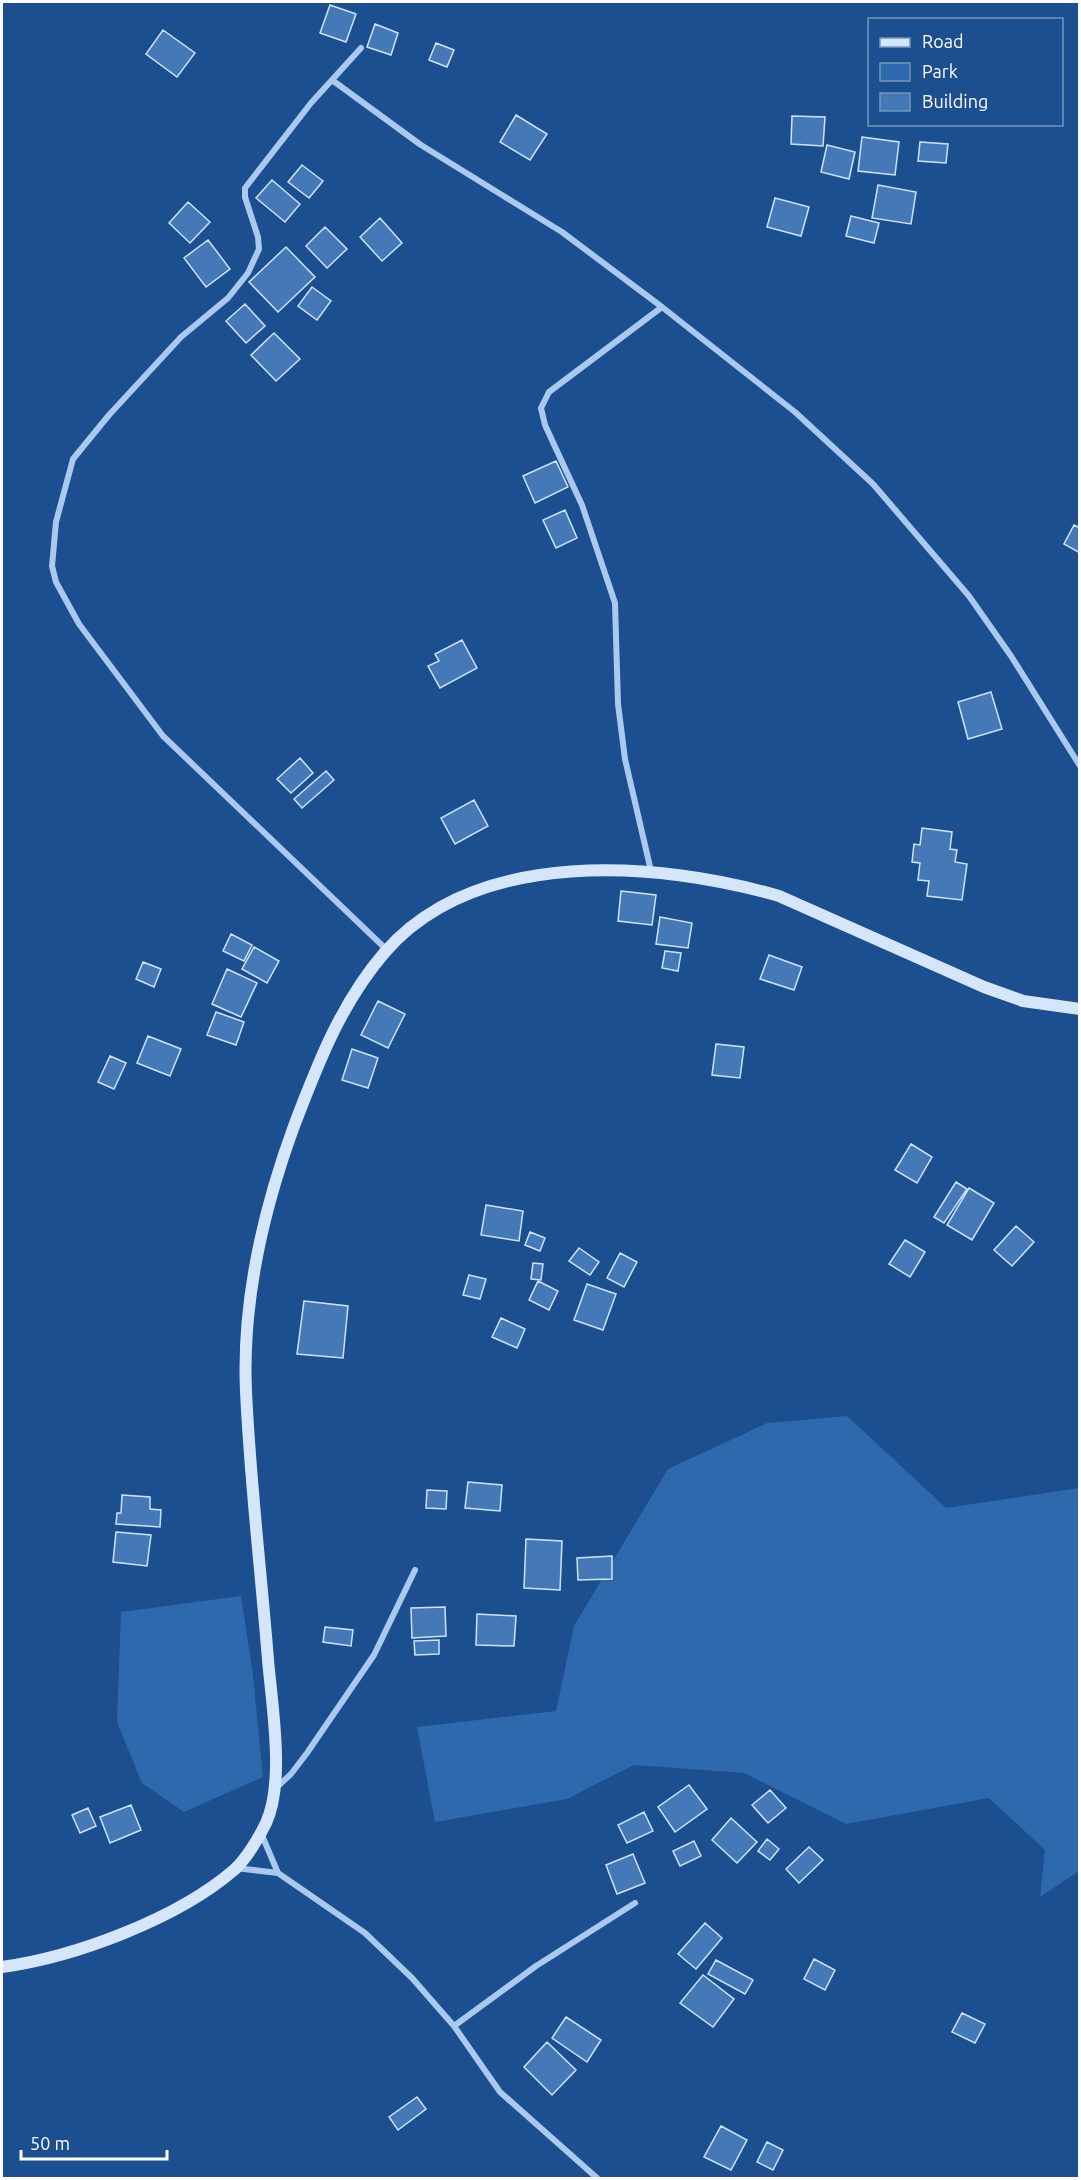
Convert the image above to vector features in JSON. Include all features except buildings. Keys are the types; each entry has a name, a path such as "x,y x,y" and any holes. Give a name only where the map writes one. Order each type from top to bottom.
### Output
{"street":[{"path":"361,48 277,146 245,188 245,197 258,237 259,249 248,273 228,298 181,337 165,354 109,415 73,459 56,522 52,566 56,582 79,624 163,736 387,950"},
{"path":"332,80 420,145 561,232 662,307 795,412 873,484 941,563 990,626 1080,766"},
{"path":"651,871 625,759 618,704 615,603 582,505 544,425 541,408 549,392 662,307"},
{"path":"2,1967 42,1961 89,1947 139,1926 188,1900 236,1868 261,1832 273,1804 276,1787 271,1698 248,1428 247,1327 264,1230 290,1138 330,1035 349,1000 387,950 428,915 472,892 514,879 570,873 651,871 753,889 779,896 984,987 1023,1001 1080,1009"},
{"path":"276,1787 291,1774 307,1753 374,1655 415,1570"},
{"path":"261,1832 278,1873"},
{"path":"236,1868 278,1873 365,1933 412,1978 454,2026 500,2092 597,2178"},
{"path":"454,2026 536,1966 635,1903"}],"green space":[{"path":"847,1416 946,1508 1079,1488 1079,1871 1040,1897 1045,1850 989,1798 846,1824 744,1773 634,1765 567,1799 435,1822 417,1727 556,1711 574,1626 668,1469 767,1423"},
{"path":"241,1596 253,1675 263,1777 184,1812 142,1783 117,1722 121,1612"}]}
